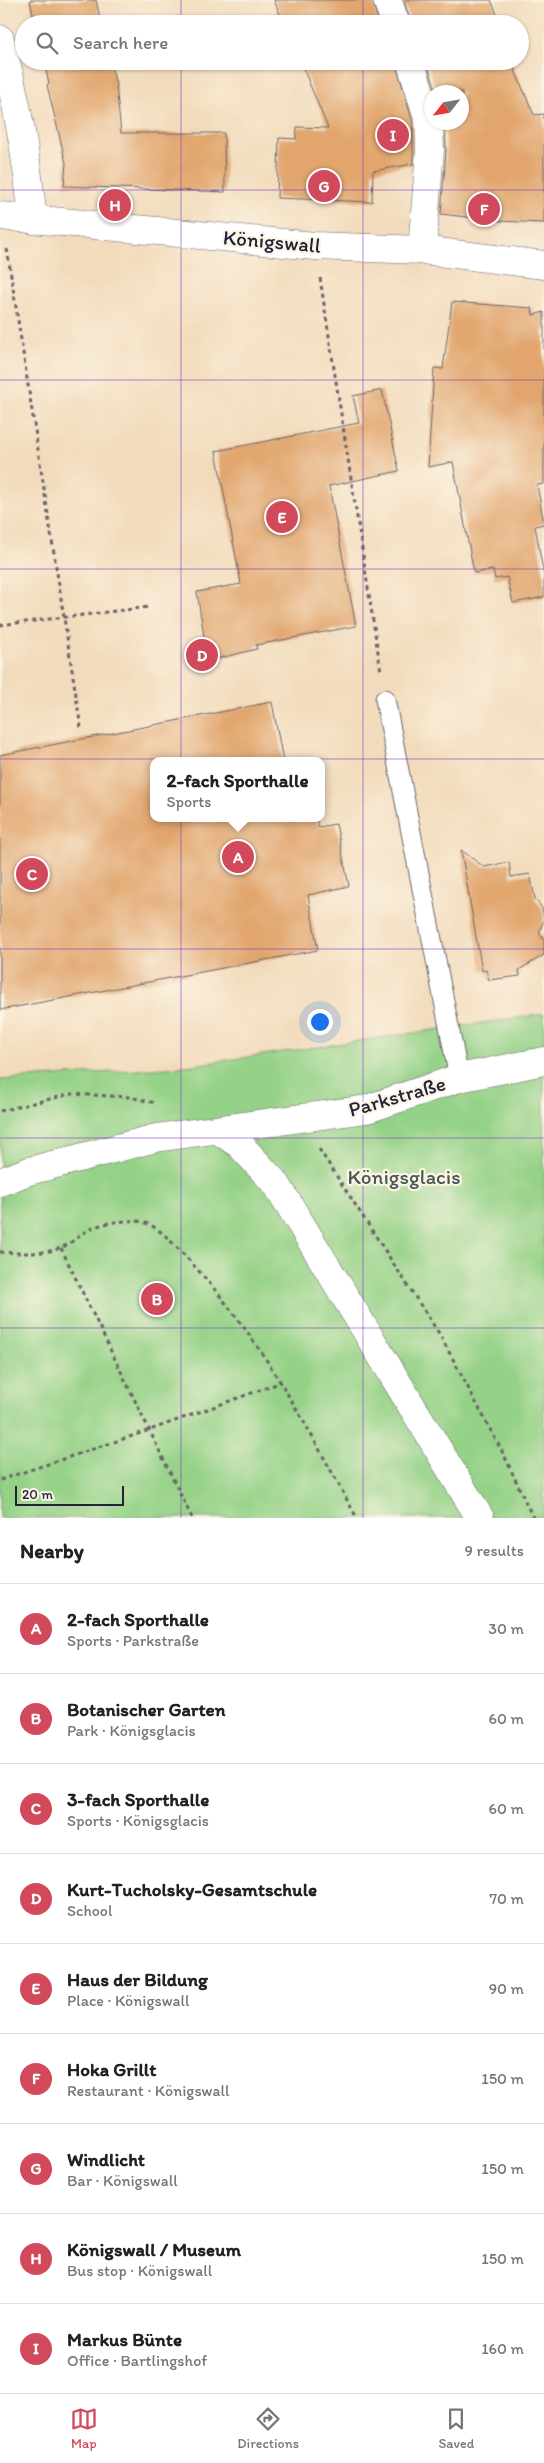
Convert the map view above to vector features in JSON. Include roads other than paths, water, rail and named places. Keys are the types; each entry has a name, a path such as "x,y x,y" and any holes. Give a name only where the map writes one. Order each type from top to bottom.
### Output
{"street":[{"path":"387,0 393,15"},
{"path":"0,39 15,93 26,158 33,220"},
{"path":"413,70 429,120 430,150 422,250"},
{"name":"Königswall","path":"1,216 315,246 422,250 544,264"},
{"name":"Parkstraße","path":"218,1130 366,1109 459,1078 544,1061"},
{"path":"0,1182 29,1171 156,1138 218,1130 240,1145 277,1185 480,1518"}],"lane":[{"path":"385,699 459,1078"}],"place":[{"name":"Markus Bünte","path":"393,135"},
{"name":"Windlicht","path":"324,186"},
{"name":"Königswall / Museum","path":"115,205"},
{"name":"Hoka Grillt","path":"484,209"},
{"name":"Haus der Bildung","path":"282,517"},
{"name":"Kurt-Tucholsky-Gesamtschule","path":"202,655"},
{"name":"2-fach Sporthalle","path":"238,857"},
{"name":"3-fach Sporthalle","path":"32,874"},
{"name":"Botanischer Garten","path":"157,1299"}],"park label":[{"name":"Königsglacis","path":"404,1176"}]}
